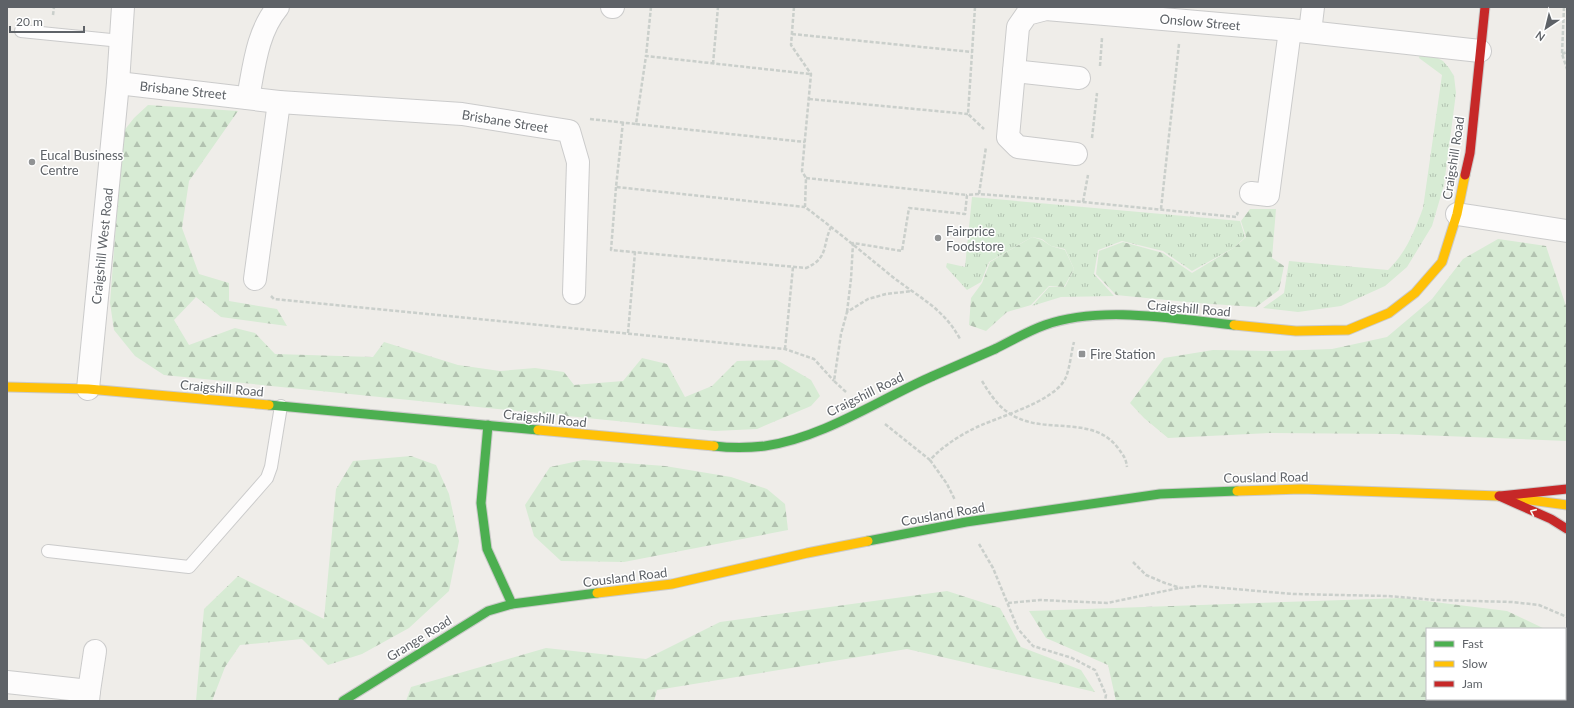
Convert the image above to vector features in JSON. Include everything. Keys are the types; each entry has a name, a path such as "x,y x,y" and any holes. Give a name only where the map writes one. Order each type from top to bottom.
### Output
{"street":[{"name":"Craigshill West Road","path":"88,389 118,83 123,7"},
{"path":"248,98 259,42 271,15 278,7"},
{"path":"1251,194 1268,195 1300,31 1313,7"},
{"name":"Craigshill Road","path":"7,387 88,389 684,444 725,447 762,446 809,435 1045,325 1080,317 1118,315 1296,331 1348,330 1389,313 1415,293 1442,262 1457,214 1470,153 1485,7"},
{"name":"Onslow Street","path":"1084,147 1018,147 1008,137 1018,27 1027,14 1046,9 1300,31 1480,52"},
{"path":"1014,71 1088,82"},
{"name":"Brisbane Street","path":"118,83 278,102 462,114 568,131"},
{"path":"254,279 278,102"},
{"path":"568,131 578,162 574,293"},
{"path":"1457,214 1567,231"},
{"path":"488,425 480,503 487,549 512,604"},
{"name":"Cousland Road","path":"512,604 672,584 807,553 966,522 1160,494 1301,489 1499,496 1567,505"},
{"path":"1499,496 1567,489"},
{"path":"1499,496 1550,519 1567,529"},
{"name":"Grange Road","path":"343,701 488,611 512,604"},
{"path":"7,682 88,696 95,651"}],"lane":[{"path":"21,31 121,41"},
{"path":"48,551 189,567 267,478 271,467 281,406"}],"path":[{"path":"636,124 646,56 651,7"},
{"path":"713,64 718,7"},
{"path":"794,7 791,45 811,74 802,171 806,178 805,207"},
{"path":"968,114 975,7"},
{"path":"1564,7 1562,54 1567,69"},
{"path":"1099,69 1105,14"},
{"path":"1161,209 1181,21"},
{"path":"792,34 972,52"},
{"path":"1562,54 1567,52"},
{"path":"646,56 811,74"},
{"path":"1084,147 1088,82"},
{"path":"809,99 968,114 988,133"},
{"path":"568,131 590,118 805,142"},
{"path":"623,122 611,250 806,268 816,263 821,258 827,235 831,227"},
{"path":"979,194 986,140"},
{"path":"1083,202 1088,172"},
{"path":"806,178 967,195 979,194 1083,202 1236,217 1251,194"},
{"path":"616,187 805,207 853,243 890,275 933,305 954,328 961,340"},
{"path":"853,243 902,251 909,208 965,214 967,195"},
{"path":"834,380 841,334 847,312 853,243"},
{"path":"628,333 635,252"},
{"path":"786,349 793,267"},
{"path":"254,279 274,299 786,349 814,359 865,409 930,460 947,484 966,522 993,568 1018,629 1034,646 1072,658 1095,670 1106,695 1105,701"},
{"path":"847,312 868,299 886,294 912,291"},
{"path":"930,460 941,448 972,429 1037,402 1054,392 1065,378 1080,317"},
{"path":"980,376 999,406 1010,414 1017,418 1040,424 1065,426 1099,432 1114,442 1126,458 1127,467"},
{"path":"1132,562 1146,575 1181,588"},
{"path":"1008,604 1040,600 1108,603 1181,588 1200,586 1293,594 1388,596 1436,600 1512,602 1539,605 1567,617"}],"green space":[{"path":"1420,53 1432,55 1443,61 1454,76 1456,93 1444,185 1432,226 1407,267 1385,286 1341,306 1298,312 1263,308 1284,293 1289,261 1388,270 1405,249 1423,208 1442,75 1419,58"},
{"path":"148,105 238,111 189,181 182,228 199,274 229,283 229,301 277,309 287,326 221,317 196,297 174,320 189,345 235,328 255,333 275,354 373,357 384,342 458,365 500,371 535,368 564,372 574,385 623,381 642,358 667,364 685,397 712,386 737,361 777,360 811,380 820,396 811,406 757,429 715,431 164,375 135,356 114,330 110,303 123,132 134,118"},
{"path":"972,197 1240,221 1245,237 1235,247 1192,271 1163,251 1122,241 1098,250 1094,274 1114,296 1061,297 1032,306 1049,287 1065,287 1074,269 1065,249 1051,246 1042,239 1032,237 989,262 981,282 967,290 946,267 947,263 965,267"},
{"path":"1250,209 1276,209 1272,258 1284,266 1279,290 1256,307 1116,295 1096,274 1099,251 1123,242 1163,253 1192,273 1235,247 1246,237 1241,221"},
{"path":"1032,237 1042,240 1051,246 1065,250 1074,269 1064,287 1049,286 1031,305 1007,312 986,331 969,325 971,298 982,283 990,262"},
{"path":"1498,239 1546,246 1567,309 1567,441 1395,434 1270,433 1168,438 1144,418 1130,403 1164,358 1213,350 1275,351 1332,349 1387,337 1432,299 1463,259"},
{"path":"411,456 436,465 449,494 459,541 449,591 409,628 362,654 328,665 302,639 240,645 225,667 212,701 196,701 204,609 238,576 324,619 336,489 353,461"},
{"path":"583,460 665,466 731,477 767,489 785,504 788,530 624,562 561,561 534,536 525,505 550,467"},
{"path":"947,591 1000,608 1021,647 1081,670 1095,692 907,649 657,690 654,701 406,701 411,687 546,648 646,659 720,622"},
{"path":"1402,598 1507,611 1543,628 1426,628 1426,700 1566,700 1566,640 1567,701 1116,701 1108,665 1046,638 1029,611"}],"traffic: fast":[{"path":"995,349 1045,325 1067,319 1090,316 1138,315 1234,325"},
{"path":"933,376 995,349"},
{"path":"714,446 739,448 765,446 787,442 851,417 933,376"},
{"path":"269,405 538,430"},
{"path":"488,425 481,503 487,549 512,604"},
{"path":"868,541 966,522 1160,494 1237,491"},
{"path":"343,701 488,611 512,604 597,593"}],"traffic: slow":[{"path":"1234,325 1296,331 1348,330 1389,313 1415,293 1442,262 1457,214 1465,175"},
{"path":"7,387 88,389 269,405"},
{"path":"538,430 714,446"},
{"path":"1237,491 1301,489 1499,496 1567,505"},
{"path":"597,593 672,584 807,553 868,541"}],"traffic: jam":[{"path":"1465,175 1470,153 1485,7"},
{"path":"1500,496 1567,489"},
{"path":"1499,496 1551,519 1567,529"}],"place":[{"name":"Eucal Business Centre","path":"32,162"},
{"name":"Fairprice Foodstore","path":"938,238"},
{"name":"Fire Station","path":"1082,354"}]}
